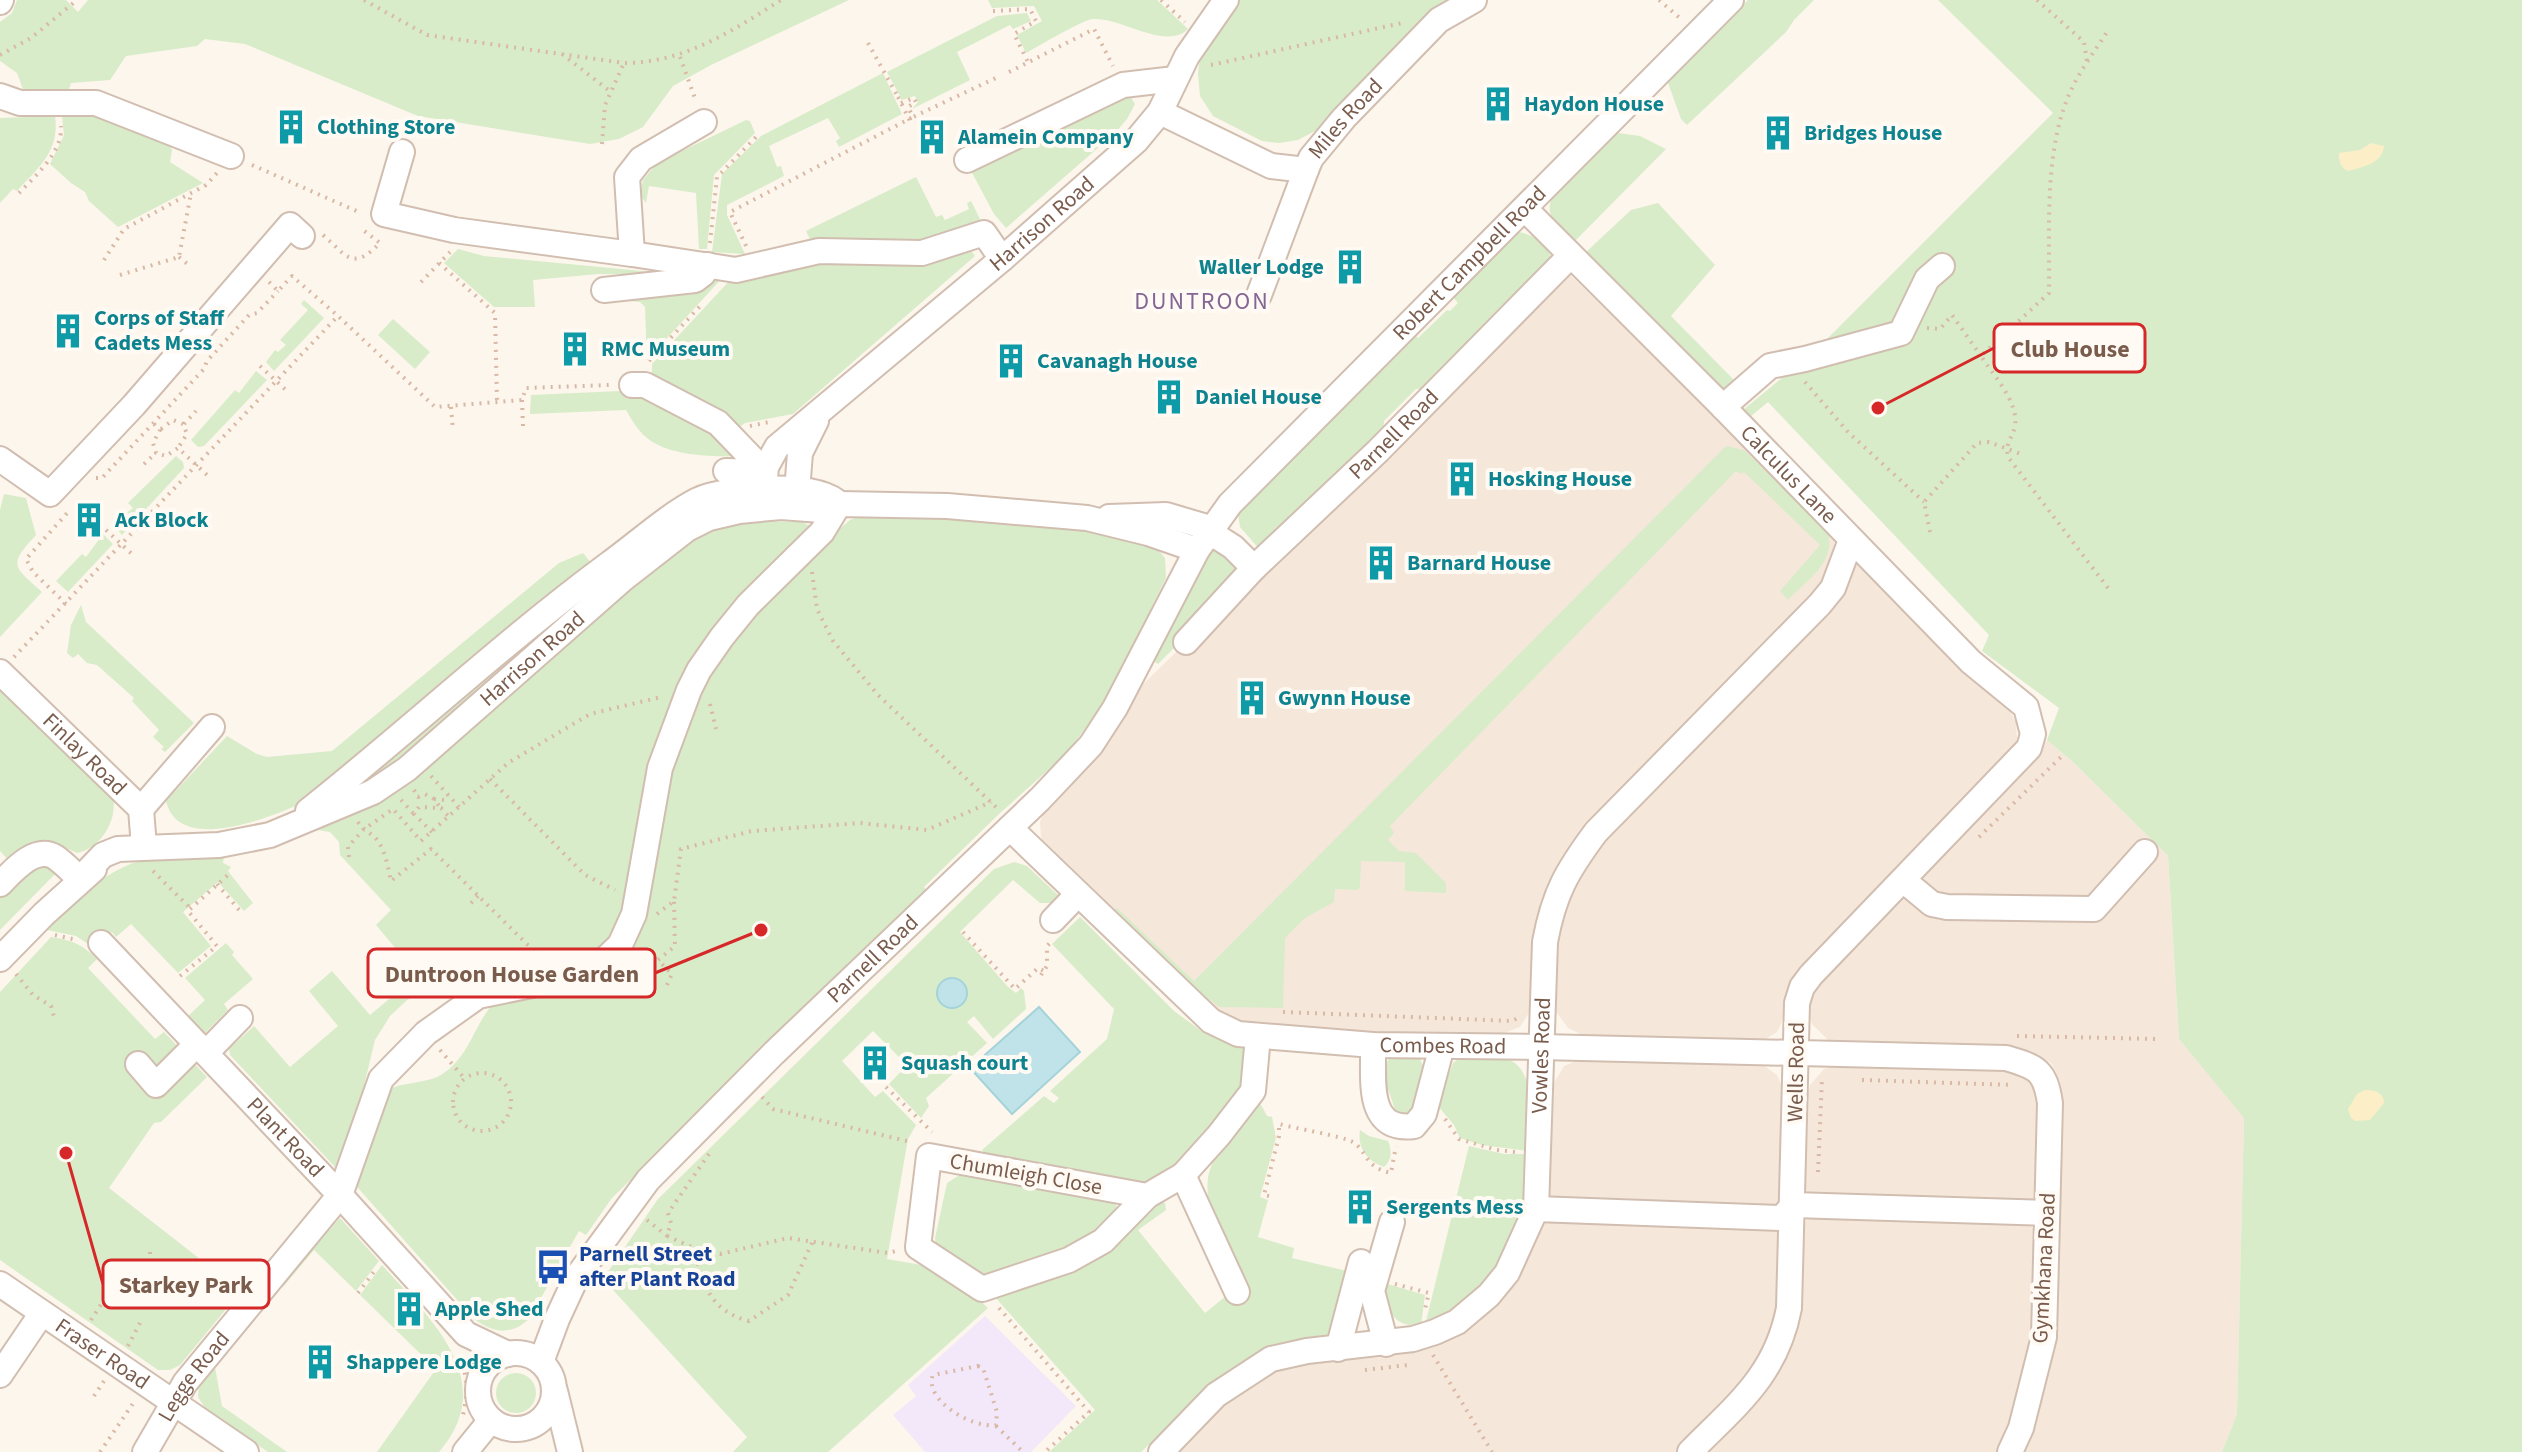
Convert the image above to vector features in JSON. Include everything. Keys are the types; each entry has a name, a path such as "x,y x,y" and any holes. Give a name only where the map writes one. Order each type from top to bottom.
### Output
{"street":[{"name":"Harrison Road","path":"765,481 777,447 1002,259 1128,148 1160,112 1179,72 1226,0"},
{"name":"Miles Road","path":"1160,112 1271,166 1306,170 1311,158 1344,118 1439,20 1474,0"},
{"name":"Robert Campbell Road","path":"1205,536 1269,463 1731,0"},
{"path":"967,160 1123,85 1179,72"},
{"path":"0,96 20,103 96,103 231,156"},
{"path":"632,254 627,177 641,159 704,122"},
{"path":"402,152 384,214 454,230 745,268 819,251 922,253 984,233 1002,259"},
{"path":"1259,295 1306,170"},
{"name":"Calculus Lane","path":"1525,209 1971,662 2026,707 2033,734 2029,748"},
{"path":"0,459 50,494 134,405 290,225 313,236"},
{"name":"Parnell Road","path":"1186,642 1257,566 1378,451 1570,256"},
{"path":"604,290 695,280 708,265"},
{"path":"1723,407 1770,366 1901,333 1927,279 1942,266"},
{"path":"632,385 645,385 718,423 765,481"},
{"name":"Harrison Road","path":"789,499 800,453 820,414"},
{"path":"726,471 765,481"},
{"name":"Harrison Road","path":"765,481 789,499"},
{"name":"Harrison Road","path":"289,826 548,610 686,508 701,499 765,481"},
{"name":"Harrison Road","path":"7,965 103,855 118,849 147,857 270,835 373,792 400,774 623,579 687,529 731,513 789,499"},
{"path":"789,499 815,510 830,509 839,504 947,506 1087,518 1148,533 1205,536 1233,547 1257,566"},
{"path":"340,1195 381,1079 426,1033 478,996 561,979 598,966 620,945 632,911 660,768 689,690 699,670 748,605 826,528 839,504"},
{"name":"Parnell Road","path":"541,1362 557,1319 587,1259 648,1180 1007,821 1069,770 1103,728 1205,536"},
{"name":"Vowles Road","path":"1161,1452 1216,1395 1271,1359 1307,1351 1386,1344 1423,1336 1457,1322 1489,1295 1507,1273 1536,1209 1545,942 1550,913 1569,868 1596,832 1833,588 1851,540"},
{"name":"Finlay Road","path":"3,663 141,809 147,857"},
{"path":"141,809 212,727"},
{"name":"Wells Road","path":"1690,1452 1757,1385 1784,1334 1789,1308 1797,1003 1802,987 2029,748"},
{"name":"Combes Road","path":"1007,821 1078,894 1211,1021 1238,1034 1373,1045 1541,1047 1796,1066 2006,1058 2031,1065 2037,1083"},
{"path":"1903,880 1932,904 1947,907 2094,909 2145,852"},
{"path":"0,884 24,862 43,855 54,857 80,879"},
{"path":"1053,920 1078,894"},
{"name":"Plant Road","path":"101,943 340,1195 463,1344 479,1384"},
{"path":"138,1064 156,1085 240,1018"},
{"name":"Chumleigh Close","path":"986,1288 1069,1260 1103,1241 1147,1196 1183,1175 1253,1091 1258,1036"},
{"path":"1373,1045 1375,1105 1382,1119 1399,1128 1414,1126 1424,1114 1442,1046"},
{"name":"Gymkhana Road","path":"2010,1452 2021,1428 2044,1337 2050,1103 2037,1083"},
{"name":"Chumleigh Close","path":"918,1247 933,1146 1147,1196"},
{"path":"1183,1175 1237,1292"},
{"name":"Legge Road","path":"145,1452 185,1383 340,1195"},
{"path":"1536,1209 1782,1218 1793,1205 2047,1213"},
{"path":"1338,1349 1368,1270 1392,1222"},
{"path":"918,1247 982,1289 986,1288"},
{"path":"1368,1270 1386,1344"},
{"name":"Fraser Road","path":"0,1284 246,1452"},
{"path":"0,1375 42,1313"},
{"name":"Plant Road","path":"463,1344 508,1354"},
{"path":"554,1385 551,1409 530,1427 504,1427 491,1420 482,1409 478,1397 479,1384 495,1359 521,1353 541,1362 554,1385 569,1452"},
{"path":"465,1452 491,1420"},
{"path":"530,1427 569,1452"}],"path":[{"path":"0,55 31,38 77,0"},
{"path":"364,0 427,35 624,63 650,63 679,56 739,26 781,0"},
{"path":"1161,0 1192,29"},
{"path":"1659,0 1686,23"},
{"path":"2037,0 2084,42 2087,63"},
{"path":"993,11 1030,9 1036,21 1014,34 1028,62"},
{"path":"1179,72 1424,18 1439,20"},
{"path":"1009,72 1094,29 1123,85"},
{"path":"1981,356 2049,293 2050,198 2055,146 2072,88 2109,29"},
{"path":"868,43 912,125"},
{"path":"559,52 611,92"},
{"path":"679,56 704,122"},
{"path":"602,144 605,105 624,63"},
{"path":"648,363 745,268 730,212 913,117 1000,76"},
{"path":"901,103 914,98 916,102 908,107 913,117"},
{"path":"19,193 48,161 61,133"},
{"path":"708,265 717,177 759,134"},
{"path":"104,260 124,229 206,185 231,156 368,216 383,221 384,214"},
{"path":"179,257 191,193"},
{"path":"313,236 351,259 360,260 380,243 363,230"},
{"path":"421,282 453,248"},
{"path":"179,257 191,267"},
{"path":"120,275 179,257"},
{"path":"439,263 495,313 497,402"},
{"path":"254,268 278,291"},
{"path":"96,478 102,478 154,424 249,315 257,313 292,276 435,407 522,400"},
{"path":"1917,328 1940,329 1952,315 2013,406 2015,427 2006,447 2008,457 2108,588"},
{"path":"3,663 12,660 338,316"},
{"path":"1788,363 1848,432 1924,502 1930,532"},
{"path":"260,366 288,392"},
{"path":"523,426 522,400 526,388 632,385"},
{"path":"134,405 160,430"},
{"path":"451,407 453,430"},
{"path":"183,424 196,411"},
{"path":"173,420 183,424 187,434 178,448 166,456 156,453 153,443 160,430 173,420"},
{"path":"1924,502 1977,443 1989,442 2021,454"},
{"path":"178,448 207,475"},
{"path":"144,464 156,453"},
{"path":"59,485 77,501 26,559 33,572 66,604"},
{"path":"106,530 134,556"},
{"path":"809,546 817,609 833,641 878,695 991,802 1007,821"},
{"path":"421,841 508,763 590,714 689,690"},
{"path":"349,857 348,847 363,830 393,809 430,775 459,807"},
{"path":"490,779 585,875 632,911 656,914 674,901"},
{"path":"414,790 419,807 414,814"},
{"path":"418,797 425,794 434,799 449,817"},
{"path":"434,799 444,800 448,795"},
{"path":"401,800 432,832"},
{"path":"667,985 672,974 658,960 675,946 674,901 681,849 752,831 860,823 927,830 991,802"},
{"path":"419,807 441,808"},
{"path":"393,809 421,841 561,979"},
{"path":"352,811 363,830 377,839 391,881 431,849"},
{"path":"147,857 217,946 180,976"},
{"path":"188,911 229,874"},
{"path":"217,884 240,911"},
{"path":"471,903 478,896"},
{"path":"963,932 1015,989 1038,968 1043,973 1047,959"},
{"path":"7,965 33,995 51,1006 54,1017"},
{"path":"1522,1016 1523,1002"},
{"path":"426,1033 465,1079"},
{"path":"1796,1066 1822,1079"},
{"path":"473,1075 491,1075 506,1086 510,1094 509,1112 497,1126 488,1130 469,1128 456,1114 454,1095 465,1079 473,1075"},
{"path":"1853,1080 2037,1083"},
{"path":"886,1087 919,1122 933,1146"},
{"path":"758,1092 773,1109 933,1146"},
{"path":"1442,1115 1459,1139 1497,1150 1538,1154"},
{"path":"1269,1196 1264,1195 1279,1136 1279,1124 1354,1142 1369,1163 1391,1173 1399,1128"},
{"path":"667,1236 671,1223 668,1213 712,1149"},
{"path":"640,1215 667,1236 694,1248 720,1254 788,1238 888,1253 918,1247"},
{"path":"694,1248 708,1293 730,1316 749,1321 788,1295 813,1241"},
{"path":"150,1252 151,1276 157,1291"},
{"path":"358,1293 382,1260"},
{"path":"87,1326 125,1267"},
{"path":"1368,1270 1429,1293 1423,1316 1423,1336 1492,1452"},
{"path":"121,1274 216,1282 240,1299"},
{"path":"986,1288 987,1294 1089,1412 1045,1452"},
{"path":"125,1352 142,1319"},
{"path":"463,1344 468,1396 463,1416"},
{"path":"996,1425 985,1427 960,1417 932,1392 930,1381 933,1375 978,1366 983,1368 997,1412 996,1425 1023,1452"},
{"path":"94,1396 105,1379"},
{"path":"100,1452 135,1400"}],"shaded area":[{"path":"1567,272 1832,530 1837,556 1832,577 1566,852 1546,892 1534,1005 1520,1027 1494,1037 1284,1030 1259,1027 1216,1011 1046,850 1040,822 1046,808 1137,690"},
{"path":"1856,561 2008,707 2016,723 2017,738 2012,752 1790,995 1777,1032 1769,1037 1762,1041 1589,1038 1568,1028 1555,1010 1558,934 1577,870"},
{"path":"2047,740 2168,856 2179,1039 2244,1117 2237,1414 2222,1452 2020,1452 2039,1407 2056,1320 2063,1109 2060,1081 2052,1064 2038,1054 2020,1050 1829,1041 1812,1024 1808,1010 1813,987 2032,763"},
{"path":"1590,1055 1756,1060 1777,1075 1787,1098 1784,1195 1778,1204 1763,1209 1566,1204 1551,1198 1547,1187 1552,1086 1564,1066"},
{"path":"1838,1065 2006,1068 2031,1081 2042,1097 2040,1190 2035,1201 1808,1196 1803,1188 1805,1101 1810,1085 1824,1069"},
{"path":"1814,1215 2027,1223 2035,1230 2038,1235 2031,1354 2001,1452 1706,1452 1750,1407 1802,1224"},
{"path":"1544,1219 1778,1227 1782,1237 1777,1316 1754,1372 1679,1452 1171,1452 1222,1400 1256,1376 1302,1362 1385,1357 1433,1343"},
{"path":"985,1316 1076,1406 1031,1452 925,1452 893,1415 916,1396 908,1385"}],"green space":[{"path":"17,0 66,0 78,12 88,0 849,0 673,86 643,127 619,139 590,144 418,116 245,44 205,39 197,46 126,56 110,80 71,83 69,90 24,92 17,73 0,61 0,22 12,13"},
{"path":"988,0 1157,0 1188,29 1179,35 1156,35 1093,19 1026,53 1017,35 1042,21 1034,6 992,8"},
{"path":"1239,0 1452,0 1414,26 1317,130 1298,140 1279,143 1262,141 1213,116 1200,96 1200,57 1205,45"},
{"path":"1748,0 1814,0 1786,32 1687,125 1681,119 1667,80"},
{"path":"1938,0 2522,0 2522,1452 2222,1452 2237,1414 2244,1118 2179,1039 2168,856 2047,740 2059,708 1982,651 1989,635 1768,402 1750,417 1743,410 1817,349 2053,113"},
{"path":"1027,13 1031,21 1013,29 1010,25 957,52 970,80 912,109 918,102 915,96 902,100 887,72 997,16"},
{"path":"883,73 902,114 839,147 836,141 840,138 828,118 769,146 784,176 727,205 727,215 745,254 712,252 722,174 761,136"},
{"path":"1123,93 1130,96 1135,104 1115,133 1006,228 994,214 970,169"},
{"path":"55,116 54,139 46,158 17,191 13,189 0,203 0,118"},
{"path":"62,116 105,116 168,141 172,150 170,162 203,183 118,227 89,201 85,192 50,164 64,135"},
{"path":"746,120 750,121 755,133 714,175 707,249 699,249 696,193 649,186 646,203 640,195 643,180 657,163"},
{"path":"1618,133 1640,136 1666,149 1574,242 1552,217 1552,198"},
{"path":"916,177 936,217 942,215 945,220 969,209 967,203 971,201 981,221 924,241 811,241 806,231"},
{"path":"1658,203 1715,265 1671,316 1736,382 1723,389 1585,253 1631,210"},
{"path":"1517,232 1530,235 1541,243 1549,253 1553,266 1431,389 1416,389 1384,421 1383,435 1261,551 1240,527 1238,513 1415,335 1418,338 1458,303 1452,296"},
{"path":"458,249 484,256 684,275 598,274 533,280 535,307 494,307 444,263"},
{"path":"970,249 975,256 793,414 745,423 734,431 652,375 652,364 732,278 789,262"},
{"path":"718,274 724,276 647,360 645,307 640,302 617,300 602,304 600,297"},
{"path":"304,300 324,318 274,371 266,362 275,350 278,352 286,345 280,340 308,310 301,304"},
{"path":"393,319 430,352 415,369 378,335"},
{"path":"256,371 267,380 204,446 198,447 191,440 235,390 239,393"},
{"path":"632,392 703,421 734,456 691,454 660,446 643,434 626,410 530,414 531,395"},
{"path":"1726,446 1744,450 1828,533 1828,553 1824,562 1788,600 1780,591 1820,545 1744,472 1736,471 1390,826 1394,833 1388,840 1399,851 1416,853 1446,883 1446,893 1405,891 1405,862 1361,861 1360,887 1357,890 1335,889 1334,902 1305,918 1285,938 1283,1008 1219,1007 1191,985 1114,910 1117,908 1194,981"},
{"path":"176,456 183,462 184,468 122,535 112,524 133,508 128,503"},
{"path":"4,494 26,498 36,535 21,553 18,565 20,571 42,592 0,637 0,510"},
{"path":"859,516 977,520 1113,533 1154,545 1165,558 1166,578 1105,702 1067,753 924,887 926,890 612,1198 586,1235 579,1231 529,1319 509,1330 488,1327 474,1319 351,1180 387,1090 431,1079 447,1071 462,1054 491,1006 606,972 667,790 689,705 749,619 808,555"},
{"path":"737,522 802,522 812,527 715,636 611,942 590,959 546,973 448,984 425,990 407,1000 390,1016 375,1040 360,1102 335,1167 230,1055 229,1049 254,1026 290,1067 338,1026 309,991 332,971 370,1015 418,975 376,925 391,910 340,855 339,842 330,832 317,830 393,793 632,586 702,533"},
{"path":"103,534 113,544 68,592 56,581 82,554 86,557"},
{"path":"1215,549 1240,567 1182,640 1158,664 1156,657 1211,550"},
{"path":"583,553 593,565 310,799 276,814 231,827 189,827 175,818 166,801 227,736 267,757 332,751 559,563"},
{"path":"609,581 402,763 358,790 342,790 556,610"},
{"path":"81,605 86,622 194,723 165,752 153,737 159,730 132,701 134,698 97,665 87,663 78,654 73,658 67,653 71,625"},
{"path":"0,689 113,796 113,814 106,832 86,850 77,853 40,842 25,846 8,860 0,851"},
{"path":"164,857 224,857 223,863 231,867 228,871 253,903 244,911 218,882 183,912 211,946 178,973 131,924 116,937 112,932 94,948 76,936 47,930 95,884 124,867"},
{"path":"1014,862 1027,866 1060,897 1050,903 1040,903 1013,880 960,932 1007,986 1016,993 1021,988 1024,991 1026,1009 993,1039 974,1016 967,1022 987,1043 926,1098 929,1106 921,1118 889,1084 907,1065 873,1031 842,1061 875,1097 883,1091 916,1125 908,1139 887,1259 939,1268 956,1277 988,1308 828,1452 733,1452 747,1437 603,1279 658,1199 994,869"},
{"path":"49,866 57,872 0,930 0,893 30,867"},
{"path":"1080,917 1174,1011 1203,1032 1244,1048 1240,1096 1155,1185 995,1164 982,1150 1044,1096 1054,1103 1059,1098 1050,1091 1107,1039 1114,1009 1052,944"},
{"path":"51,937 76,944 92,954 97,959 88,968 155,1039 164,1032 207,1077 161,1122 154,1123 109,1188 241,1291 180,1365 170,1370 158,1370 0,1260 0,992"},
{"path":"226,943 234,952 232,955 253,979 224,1004 228,1010 203,1035 186,1018 205,1000 185,978"},
{"path":"1395,1053 1418,1056 1424,1067 1413,1110 1406,1115 1395,1110 1386,1080 1386,1065"},
{"path":"1462,1056 1506,1058 1524,1074 1530,1099 1528,1151 1482,1145 1460,1138 1454,1125 1437,1105 1453,1063"},
{"path":"1259,1101 1267,1116 1272,1117 1276,1138 1260,1197 1268,1200 1258,1237 1294,1248 1292,1258 1347,1271 1329,1332 1323,1339 1255,1354 1230,1369 1141,1452 1049,1452 1095,1410 995,1297 1159,1202 1165,1203 1166,1210 1138,1230 1205,1313 1226,1296 1210,1214 1209,1173 1224,1144"},
{"path":"1360,1130 1388,1141 1390,1155 1384,1167 1364,1153"},
{"path":"1469,1146 1504,1154 1528,1154 1521,1216 1506,1250 1485,1281 1457,1308 1425,1325"},
{"path":"961,1174 1110,1196 1119,1210 1116,1217 1061,1257 985,1282 936,1244 947,1183"},
{"path":"340,1218 379,1261 356,1291 314,1250 283,1287 280,1285"},
{"path":"382,1265 437,1328 461,1375 463,1400 456,1425 439,1452 377,1452 436,1369 360,1295"},
{"path":"1384,1283 1425,1295 1421,1325 1397,1320 1388,1308"},
{"path":"278,1288 279,1291 215,1367 222,1406 287,1452 268,1452 207,1411 198,1397 199,1382"},
{"path":"516,1373 530,1379 536,1393 530,1407 516,1413 502,1407 496,1393 502,1379"}],"sand":[{"path":"2371,143 2384,146 2380,157 2366,166 2348,171 2342,166 2339,153 2360,150"},
{"path":"2365,1090 2380,1094 2384,1103 2370,1120 2355,1121 2348,1109 2357,1094"}],"water":[{"path":"952,978 962,983 967,993 962,1003 952,1008 942,1003 937,993 942,983"},
{"path":"1039,1007 1080,1052 1012,1114 970,1068"}],"place":[{"name":"Haydon House","path":"1498,104"},
{"name":"Clothing Store","path":"291,127"},
{"name":"Bridges House","path":"1778,133"},
{"name":"Alamein Company","path":"932,137"},
{"name":"Waller Lodge","path":"1350,267"},
{"name":"Corps of Staff Cadets Mess","path":"68,331"},
{"name":"RMC Museum","path":"575,349"},
{"name":"Cavanagh House","path":"1011,361"},
{"name":"Daniel House","path":"1169,397"},
{"name":"Club House","path":"1878,408"},
{"name":"Hosking House","path":"1462,479"},
{"name":"Ack Block","path":"89,520"},
{"name":"Barnard House","path":"1381,563"},
{"name":"Gwynn House","path":"1252,698"},
{"name":"Duntroon House Garden","path":"761,930"},
{"name":"Squash court","path":"875,1063"},
{"name":"Starkey Park","path":"66,1153"},
{"name":"Sergents Mess","path":"1360,1207"},
{"name":"Parnell Street after Plant Road","path":"553,1267"},
{"name":"Apple Shed","path":"409,1309"},
{"name":"Shappere Lodge","path":"320,1362"}],"district":[{"name":"DUNTROON","path":"1202,301"}]}
